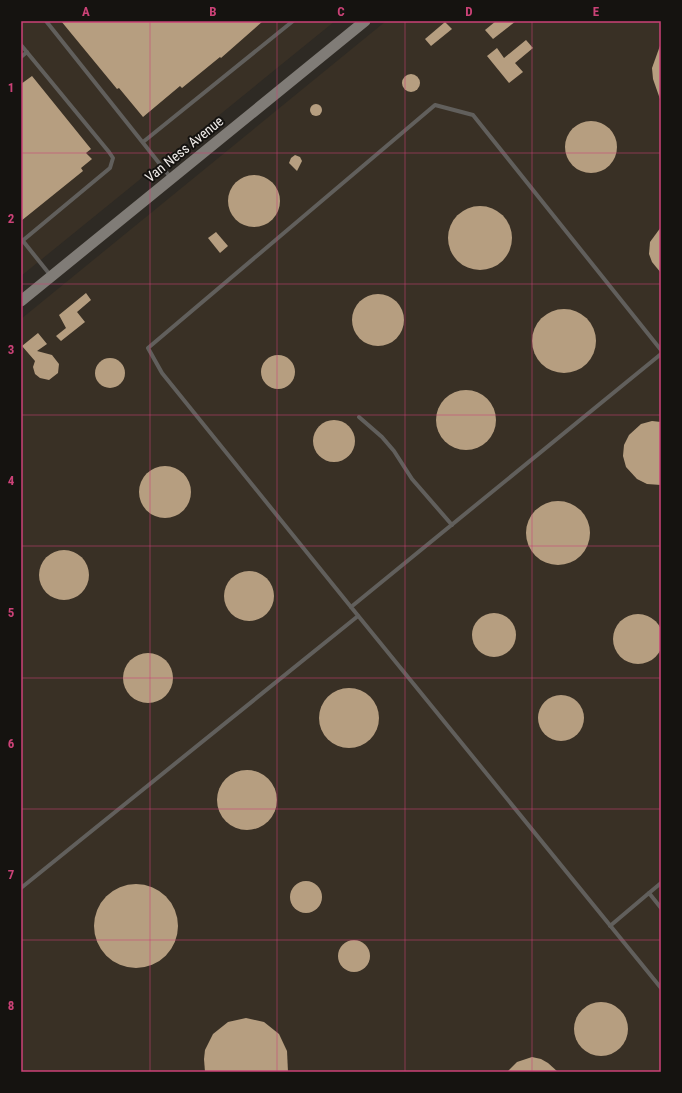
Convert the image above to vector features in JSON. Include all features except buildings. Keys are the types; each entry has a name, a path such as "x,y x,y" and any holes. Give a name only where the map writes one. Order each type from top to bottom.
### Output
{"main road":[{"name":"Van Ness Avenue","path":"21,301 365,21"}],"lane":[{"path":"46,21 172,178"},
{"path":"143,142 293,21"},
{"path":"21,45 113,158 110,168 22,241 51,276"},
{"path":"21,57 27,52"},
{"path":"661,350 473,115 435,105 148,348 162,373 350,607 661,988"},
{"path":"350,607 661,354"},
{"path":"359,418 382,437 394,451 412,479 452,525"},
{"path":"21,888 358,616"},
{"path":"610,926 661,883"},
{"path":"649,893 661,908"}],"shaded area":[{"path":"21,21 335,21 21,276"},
{"path":"386,21 661,21 661,1072 21,1072 21,319"}]}
